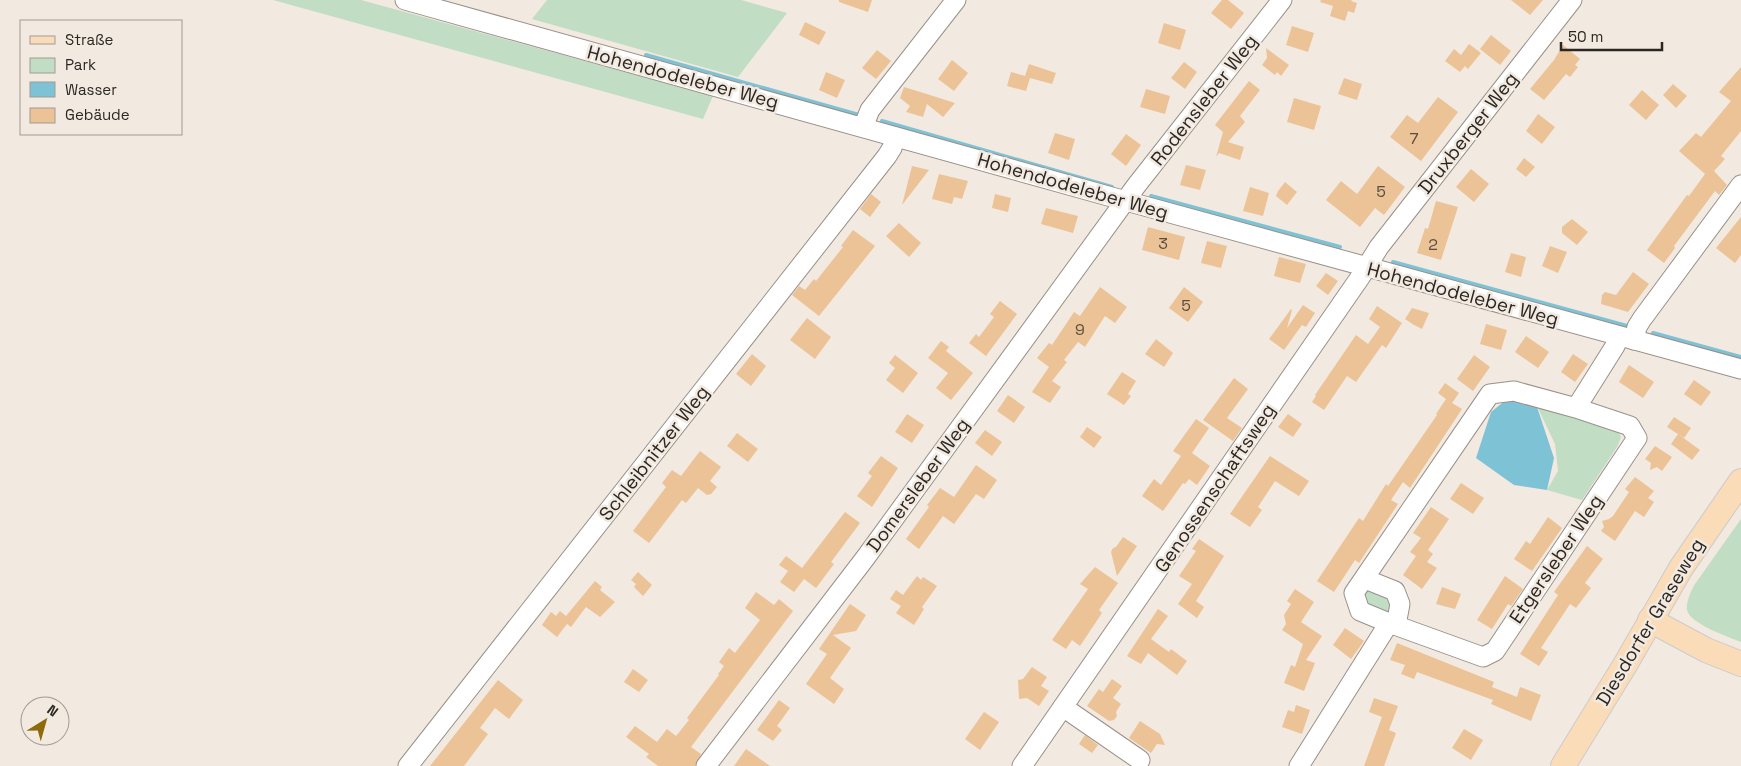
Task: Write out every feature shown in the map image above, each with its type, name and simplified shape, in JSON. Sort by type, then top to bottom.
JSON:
[{"type":"main road","name":"Diesdorfer Graseweg","points":[[1563,766],[1700,538],[1741,481]]},
{"type":"main road","points":[[1650,620],[1706,650],[1741,664]]},
{"type":"street","name":"Hohendodeleber Weg","points":[[405,0],[1366,268],[1741,369]]},
{"type":"street","points":[[863,127],[870,110],[956,0]]},
{"type":"street","name":"Rodensleber Weg","points":[[1126,201],[1282,0]]},
{"type":"street","name":"Druxberger Weg","points":[[1366,268],[1379,247],[1572,0]]},
{"type":"street","name":"Schleibnitzer Weg","points":[[408,766],[887,156],[892,148],[895,136]]},
{"type":"street","points":[[1576,408],[1615,346],[1626,339],[1637,327],[1741,185]]},
{"type":"street","name":"Domersleber Weg","points":[[706,766],[866,558],[1126,201]]},
{"type":"street","name":"Genossenschaftsweg","points":[[1022,766],[1156,575],[1366,268]]},
{"type":"street","name":"Etgersleber Weg","points":[[1514,391],[1576,408],[1630,426],[1637,438],[1495,651],[1483,657],[1360,611],[1354,593],[1365,579],[1490,394],[1514,391]]},
{"type":"street","points":[[1300,766],[1392,624],[1400,604],[1395,591],[1365,579]]},
{"type":"street","points":[[1063,707],[1140,760]]},
{"type":"green space","points":[[273,0],[361,0],[713,96],[703,119]]},
{"type":"green space","points":[[547,0],[741,0],[787,13],[738,77],[532,19]]},
{"type":"green space","points":[[1536,404],[1616,428],[1621,437],[1617,447],[1582,500],[1547,490],[1558,471],[1555,444]]},
{"type":"green space","points":[[1741,519],[1741,642],[1702,625],[1690,615],[1687,607],[1689,596],[1695,584]]},
{"type":"green space","points":[[1364,589],[1389,595],[1391,610],[1387,614],[1363,605]]},
{"type":"water","points":[[1506,400],[1536,404],[1554,458],[1547,490],[1514,485],[1476,458],[1491,412]]},
{"type":"building","points":[[839,0],[872,0],[868,12],[839,2]]},
{"type":"building","points":[[1222,0],[1228,0],[1244,13],[1231,29],[1211,13]]},
{"type":"building","points":[[1321,0],[1352,0],[1357,3],[1354,13],[1348,11],[1345,21],[1330,16],[1333,6],[1320,2]]},
{"type":"building","points":[[1511,0],[1543,0],[1530,15]]},
{"type":"building","points":[[805,22],[826,32],[819,45],[799,35]]},
{"type":"building","points":[[1164,23],[1186,30],[1180,50],[1158,43]]},
{"type":"building","points":[[1292,26],[1314,33],[1308,52],[1286,45]]},
{"type":"building","points":[[1491,35],[1511,51],[1500,65],[1480,49]]},
{"type":"building","points":[[1469,44],[1481,53],[1468,69],[1465,66],[1460,72],[1445,61],[1454,49],[1461,55]]},
{"type":"building","points":[[1563,45],[1580,59],[1575,65],[1578,67],[1570,77],[1566,74],[1544,100],[1530,89],[1554,60]]},
{"type":"building","points":[[1266,48],[1289,65],[1281,76],[1277,72],[1275,75],[1262,65],[1267,58]]},
{"type":"building","points":[[877,50],[891,61],[876,79],[862,68]]},
{"type":"building","points":[[952,60],[968,73],[954,91],[938,79]]},
{"type":"building","points":[[1184,62],[1197,72],[1185,89],[1171,78]]},
{"type":"building","points":[[1029,64],[1056,73],[1052,84],[1030,78],[1026,91],[1007,86],[1011,72],[1025,76]]},
{"type":"building","points":[[1741,67],[1741,131],[1721,156],[1725,159],[1714,171],[1727,185],[1719,195],[1715,191],[1674,246],[1675,248],[1664,263],[1647,250],[1687,195],[1689,196],[1705,174],[1679,151],[1696,133],[1701,137],[1731,101],[1719,92]]},
{"type":"building","points":[[826,72],[845,80],[837,98],[819,90]]},
{"type":"building","points":[[1344,78],[1362,84],[1357,100],[1338,94]]},
{"type":"building","points":[[1249,81],[1260,90],[1240,116],[1245,122],[1228,142],[1244,147],[1240,160],[1219,153],[1216,157],[1223,132],[1215,125]]},
{"type":"building","points":[[1673,84],[1687,96],[1676,108],[1663,95]]},
{"type":"building","points":[[904,87],[955,103],[943,117],[927,104],[923,117],[906,112],[910,106],[900,98]]},
{"type":"building","points":[[1146,89],[1170,96],[1165,114],[1140,107]]},
{"type":"building","points":[[1642,90],[1659,105],[1646,120],[1629,105]]},
{"type":"building","points":[[1438,97],[1458,112],[1421,161],[1390,137],[1407,115],[1418,123]]},
{"type":"building","points":[[1294,98],[1321,106],[1314,130],[1287,122]]},
{"type":"building","points":[[1538,114],[1555,127],[1542,144],[1526,131]]},
{"type":"building","points":[[1055,133],[1075,139],[1069,160],[1048,153]]},
{"type":"building","points":[[1126,134],[1141,145],[1126,166],[1111,154]]},
{"type":"building","points":[[1524,158],[1535,167],[1526,177],[1516,169]]},
{"type":"building","points":[[1186,165],[1206,170],[1200,190],[1180,185]]},
{"type":"building","points":[[912,166],[929,170],[902,205]]},
{"type":"building","points":[[1378,166],[1405,187],[1384,215],[1375,208],[1360,227],[1326,200],[1341,181],[1357,194]]},
{"type":"building","points":[[1471,169],[1489,184],[1474,202],[1456,187]]},
{"type":"building","points":[[939,174],[968,181],[962,199],[954,197],[952,204],[932,199]]},
{"type":"building","points":[[1285,182],[1297,192],[1287,205],[1276,196]]},
{"type":"building","points":[[1250,187],[1269,193],[1263,216],[1243,211]]},
{"type":"building","points":[[871,194],[881,202],[870,217],[860,209]]},
{"type":"building","points":[[995,194],[1011,198],[1008,212],[992,208]]},
{"type":"building","points":[[1436,201],[1458,207],[1441,260],[1417,253],[1425,228],[1428,229]]},
{"type":"building","points":[[1046,208],[1078,216],[1073,233],[1041,224]]},
{"type":"building","points":[[1741,217],[1741,255],[1735,263],[1716,248]]},
{"type":"building","points":[[1572,219],[1588,232],[1577,245],[1562,233],[1562,227]]},
{"type":"building","points":[[899,223],[921,243],[909,257],[886,236]]},
{"type":"building","points":[[1148,227],[1185,237],[1179,260],[1142,250]]},
{"type":"building","points":[[853,230],[875,246],[819,316],[792,295],[799,286],[805,290],[814,279],[816,281],[843,247],[841,246]]},
{"type":"building","points":[[1207,241],[1227,246],[1221,268],[1201,263]]},
{"type":"building","points":[[1550,246],[1567,252],[1558,273],[1542,266]]},
{"type":"building","points":[[1511,253],[1526,257],[1521,277],[1505,272]]},
{"type":"building","points":[[1279,257],[1306,264],[1300,283],[1274,276]]},
{"type":"building","points":[[1633,272],[1649,284],[1628,312],[1601,304],[1602,295],[1605,292],[1616,295]]},
{"type":"building","points":[[1326,273],[1338,281],[1328,295],[1316,286]]},
{"type":"building","points":[[1100,287],[1127,307],[1115,323],[1105,316],[1085,347],[1078,342],[1064,360],[1067,362],[1052,381],[1061,387],[1050,403],[1032,392],[1049,367],[1037,358],[1049,343],[1052,345],[1074,312],[1080,316]]},
{"type":"building","points":[[1184,287],[1203,302],[1188,322],[1169,308]]},
{"type":"building","points":[[1000,301],[1017,314],[986,356],[969,343],[976,334],[979,337],[994,317],[990,314]]},
{"type":"building","points":[[1303,305],[1315,313],[1306,327],[1302,325],[1284,350],[1269,339],[1291,309],[1287,328]]},
{"type":"building","points":[[1377,306],[1402,323],[1386,348],[1382,345],[1356,382],[1347,376],[1324,410],[1312,402],[1315,395],[1356,335],[1368,344],[1380,327],[1369,319]]},
{"type":"building","points":[[1412,308],[1429,313],[1422,329],[1405,319]]},
{"type":"building","points":[[807,318],[831,337],[815,359],[790,340]]},
{"type":"building","points":[[1486,324],[1507,330],[1501,350],[1480,344]]},
{"type":"building","points":[[1526,336],[1549,352],[1538,368],[1515,352]]},
{"type":"building","points":[[1156,339],[1173,353],[1164,367],[1145,354]]},
{"type":"building","points":[[941,341],[949,347],[946,351],[973,373],[951,400],[936,388],[948,373],[928,358]]},
{"type":"building","points":[[752,354],[766,366],[751,386],[736,374]]},
{"type":"building","points":[[1573,354],[1588,364],[1575,382],[1561,372]]},
{"type":"building","points":[[895,355],[918,373],[903,393],[886,380],[895,368],[889,363]]},
{"type":"building","points":[[1474,355],[1490,367],[1473,391],[1457,379]]},
{"type":"building","points":[[1629,365],[1654,382],[1643,398],[1619,382]]},
{"type":"building","points":[[1122,372],[1136,381],[1128,394],[1131,396],[1124,405],[1107,394]]},
{"type":"building","points":[[1234,378],[1248,389],[1227,418],[1242,428],[1233,441],[1203,420]]},
{"type":"building","points":[[1694,380],[1711,392],[1701,406],[1684,394]]},
{"type":"building","points":[[1445,383],[1459,393],[1452,403],[1462,409],[1410,488],[1403,482],[1391,500],[1398,504],[1359,563],[1355,560],[1334,592],[1317,581],[1359,518],[1363,521],[1386,484],[1388,486],[1437,415],[1446,399],[1438,393]]},
{"type":"building","points":[[1008,395],[1025,407],[1014,423],[997,411]]},
{"type":"building","points":[[907,414],[924,425],[912,443],[895,432]]},
{"type":"building","points":[[1288,414],[1302,424],[1293,437],[1278,427]]},
{"type":"building","points":[[1674,417],[1691,428],[1684,438],[1667,427]]},
{"type":"building","points":[[1196,419],[1209,428],[1192,453],[1210,466],[1197,485],[1189,479],[1185,484],[1183,483],[1163,511],[1142,496],[1154,479],[1161,485],[1181,456],[1173,451]]},
{"type":"building","points":[[1087,427],[1102,437],[1094,448],[1080,437]]},
{"type":"building","points":[[985,430],[1002,442],[992,456],[975,443]]},
{"type":"building","points":[[737,433],[758,449],[748,462],[727,446]]},
{"type":"building","points":[[1678,434],[1700,450],[1692,460],[1671,444]]},
{"type":"building","points":[[1655,446],[1672,457],[1662,471],[1657,467],[1650,470],[1651,463],[1645,459]]},
{"type":"building","points":[[700,451],[721,467],[710,481],[717,487],[711,494],[707,495],[698,488],[686,503],[682,500],[649,543],[633,531],[666,487],[662,483],[672,470],[681,476]]},
{"type":"building","points":[[881,456],[898,468],[872,507],[857,496],[872,476],[868,473]]},
{"type":"building","points":[[1270,456],[1309,481],[1299,496],[1275,481],[1258,507],[1262,510],[1250,527],[1230,514]]},
{"type":"building","points":[[976,465],[997,480],[984,499],[976,494],[954,524],[943,516],[919,549],[906,539],[940,488],[954,497]]},
{"type":"building","points":[[1635,477],[1654,491],[1648,498],[1654,502],[1644,517],[1635,511],[1615,541],[1601,531],[1604,527],[1602,521],[1613,516],[1629,492],[1625,489]]},
{"type":"building","points":[[1461,483],[1484,498],[1473,514],[1450,499]]},
{"type":"building","points":[[1431,507],[1449,519],[1428,550],[1433,554],[1427,562],[1437,568],[1422,589],[1403,575],[1416,556],[1410,552],[1421,538],[1413,533]]},
{"type":"building","points":[[845,512],[860,523],[831,562],[834,564],[816,588],[804,579],[794,592],[780,582],[788,571],[779,565],[786,556],[802,568]]},
{"type":"building","points":[[1548,517],[1562,528],[1532,571],[1514,559],[1526,541],[1530,544]]},
{"type":"building","points":[[1123,537],[1137,546],[1117,576],[1111,552]]},
{"type":"building","points":[[1199,539],[1224,556],[1196,601],[1204,607],[1197,618],[1178,604],[1192,584],[1179,576],[1196,551],[1192,549]]},
{"type":"building","points":[[1587,546],[1603,559],[1585,583],[1591,588],[1576,608],[1570,604],[1541,648],[1548,652],[1539,666],[1520,654],[1558,595],[1554,592]]},
{"type":"building","points":[[1095,567],[1118,583],[1099,610],[1102,613],[1080,646],[1072,640],[1066,649],[1052,640],[1088,589],[1080,584]]},
{"type":"building","points":[[638,572],[652,585],[643,596],[634,587],[636,584],[631,580]]},
{"type":"building","points":[[917,576],[921,580],[923,577],[937,586],[922,607],[924,609],[914,625],[896,613],[901,606],[890,599],[896,590],[903,595]]},
{"type":"building","points":[[1505,576],[1523,589],[1511,606],[1508,604],[1492,629],[1477,620]]},
{"type":"building","points":[[595,581],[602,587],[600,590],[615,602],[600,617],[586,607],[571,627],[567,624],[557,637],[542,625],[551,612],[556,616],[560,611],[566,616]]},
{"type":"building","points":[[1442,587],[1461,594],[1455,609],[1436,604]]},
{"type":"building","points":[[1295,589],[1314,602],[1301,622],[1322,636],[1306,660],[1315,663],[1304,691],[1284,683],[1291,665],[1295,667],[1303,644],[1282,630],[1286,624],[1284,615],[1291,604],[1287,601]]},
{"type":"building","points":[[756,592],[774,605],[779,599],[793,611],[691,747],[701,754],[695,766],[658,766],[646,757],[649,754],[626,737],[635,726],[657,742],[667,729],[676,736],[719,675],[724,666],[719,662],[729,648],[735,653],[760,620],[745,608]]},
{"type":"building","points":[[850,604],[866,615],[856,631],[833,635],[851,648],[830,678],[844,689],[834,704],[806,684],[827,654],[819,649]]},
{"type":"building","points":[[1158,609],[1168,616],[1151,639],[1169,652],[1171,649],[1187,661],[1177,675],[1148,653],[1141,664],[1127,656]]},
{"type":"building","points":[[1345,628],[1364,641],[1351,659],[1333,645]]},
{"type":"building","points":[[1397,643],[1494,682],[1492,687],[1517,697],[1520,687],[1541,695],[1531,721],[1491,704],[1493,700],[1417,672],[1414,679],[1401,674],[1405,665],[1390,660]]},
{"type":"building","points":[[1032,667],[1047,677],[1041,686],[1049,691],[1039,706],[1027,698],[1019,699],[1018,680],[1023,679]]},
{"type":"building","points":[[633,669],[648,680],[639,692],[624,682]]},
{"type":"building","points":[[1112,679],[1122,686],[1113,698],[1121,704],[1116,712],[1117,716],[1114,720],[1109,721],[1087,706],[1099,689],[1103,692]]},
{"type":"building","points":[[498,680],[523,700],[509,719],[495,708],[480,728],[488,734],[464,766],[430,766]]},
{"type":"building","points":[[1374,698],[1398,706],[1389,730],[1396,733],[1384,766],[1364,766],[1382,717],[1369,712]]},
{"type":"building","points":[[779,700],[790,708],[777,726],[782,730],[773,741],[757,730]]},
{"type":"building","points":[[1296,705],[1310,710],[1302,734],[1282,727],[1288,710],[1294,712]]},
{"type":"building","points":[[984,712],[999,722],[980,750],[965,739]]},
{"type":"building","points":[[1140,721],[1160,734],[1165,745],[1157,744],[1151,753],[1129,738]]},
{"type":"building","points":[[1464,729],[1483,740],[1471,760],[1452,748]]},
{"type":"building","points":[[1085,735],[1098,745],[1092,753],[1079,744]]},
{"type":"building","points":[[746,749],[770,766],[734,766]]},
{"type":"waterway","points":[[646,55],[859,115]]},
{"type":"waterway","points":[[882,121],[1112,187]]},
{"type":"waterway","points":[[1151,196],[1340,247]]},
{"type":"waterway","points":[[1393,262],[1627,326]]},
{"type":"waterway","points":[[1653,333],[1741,357]]}]
